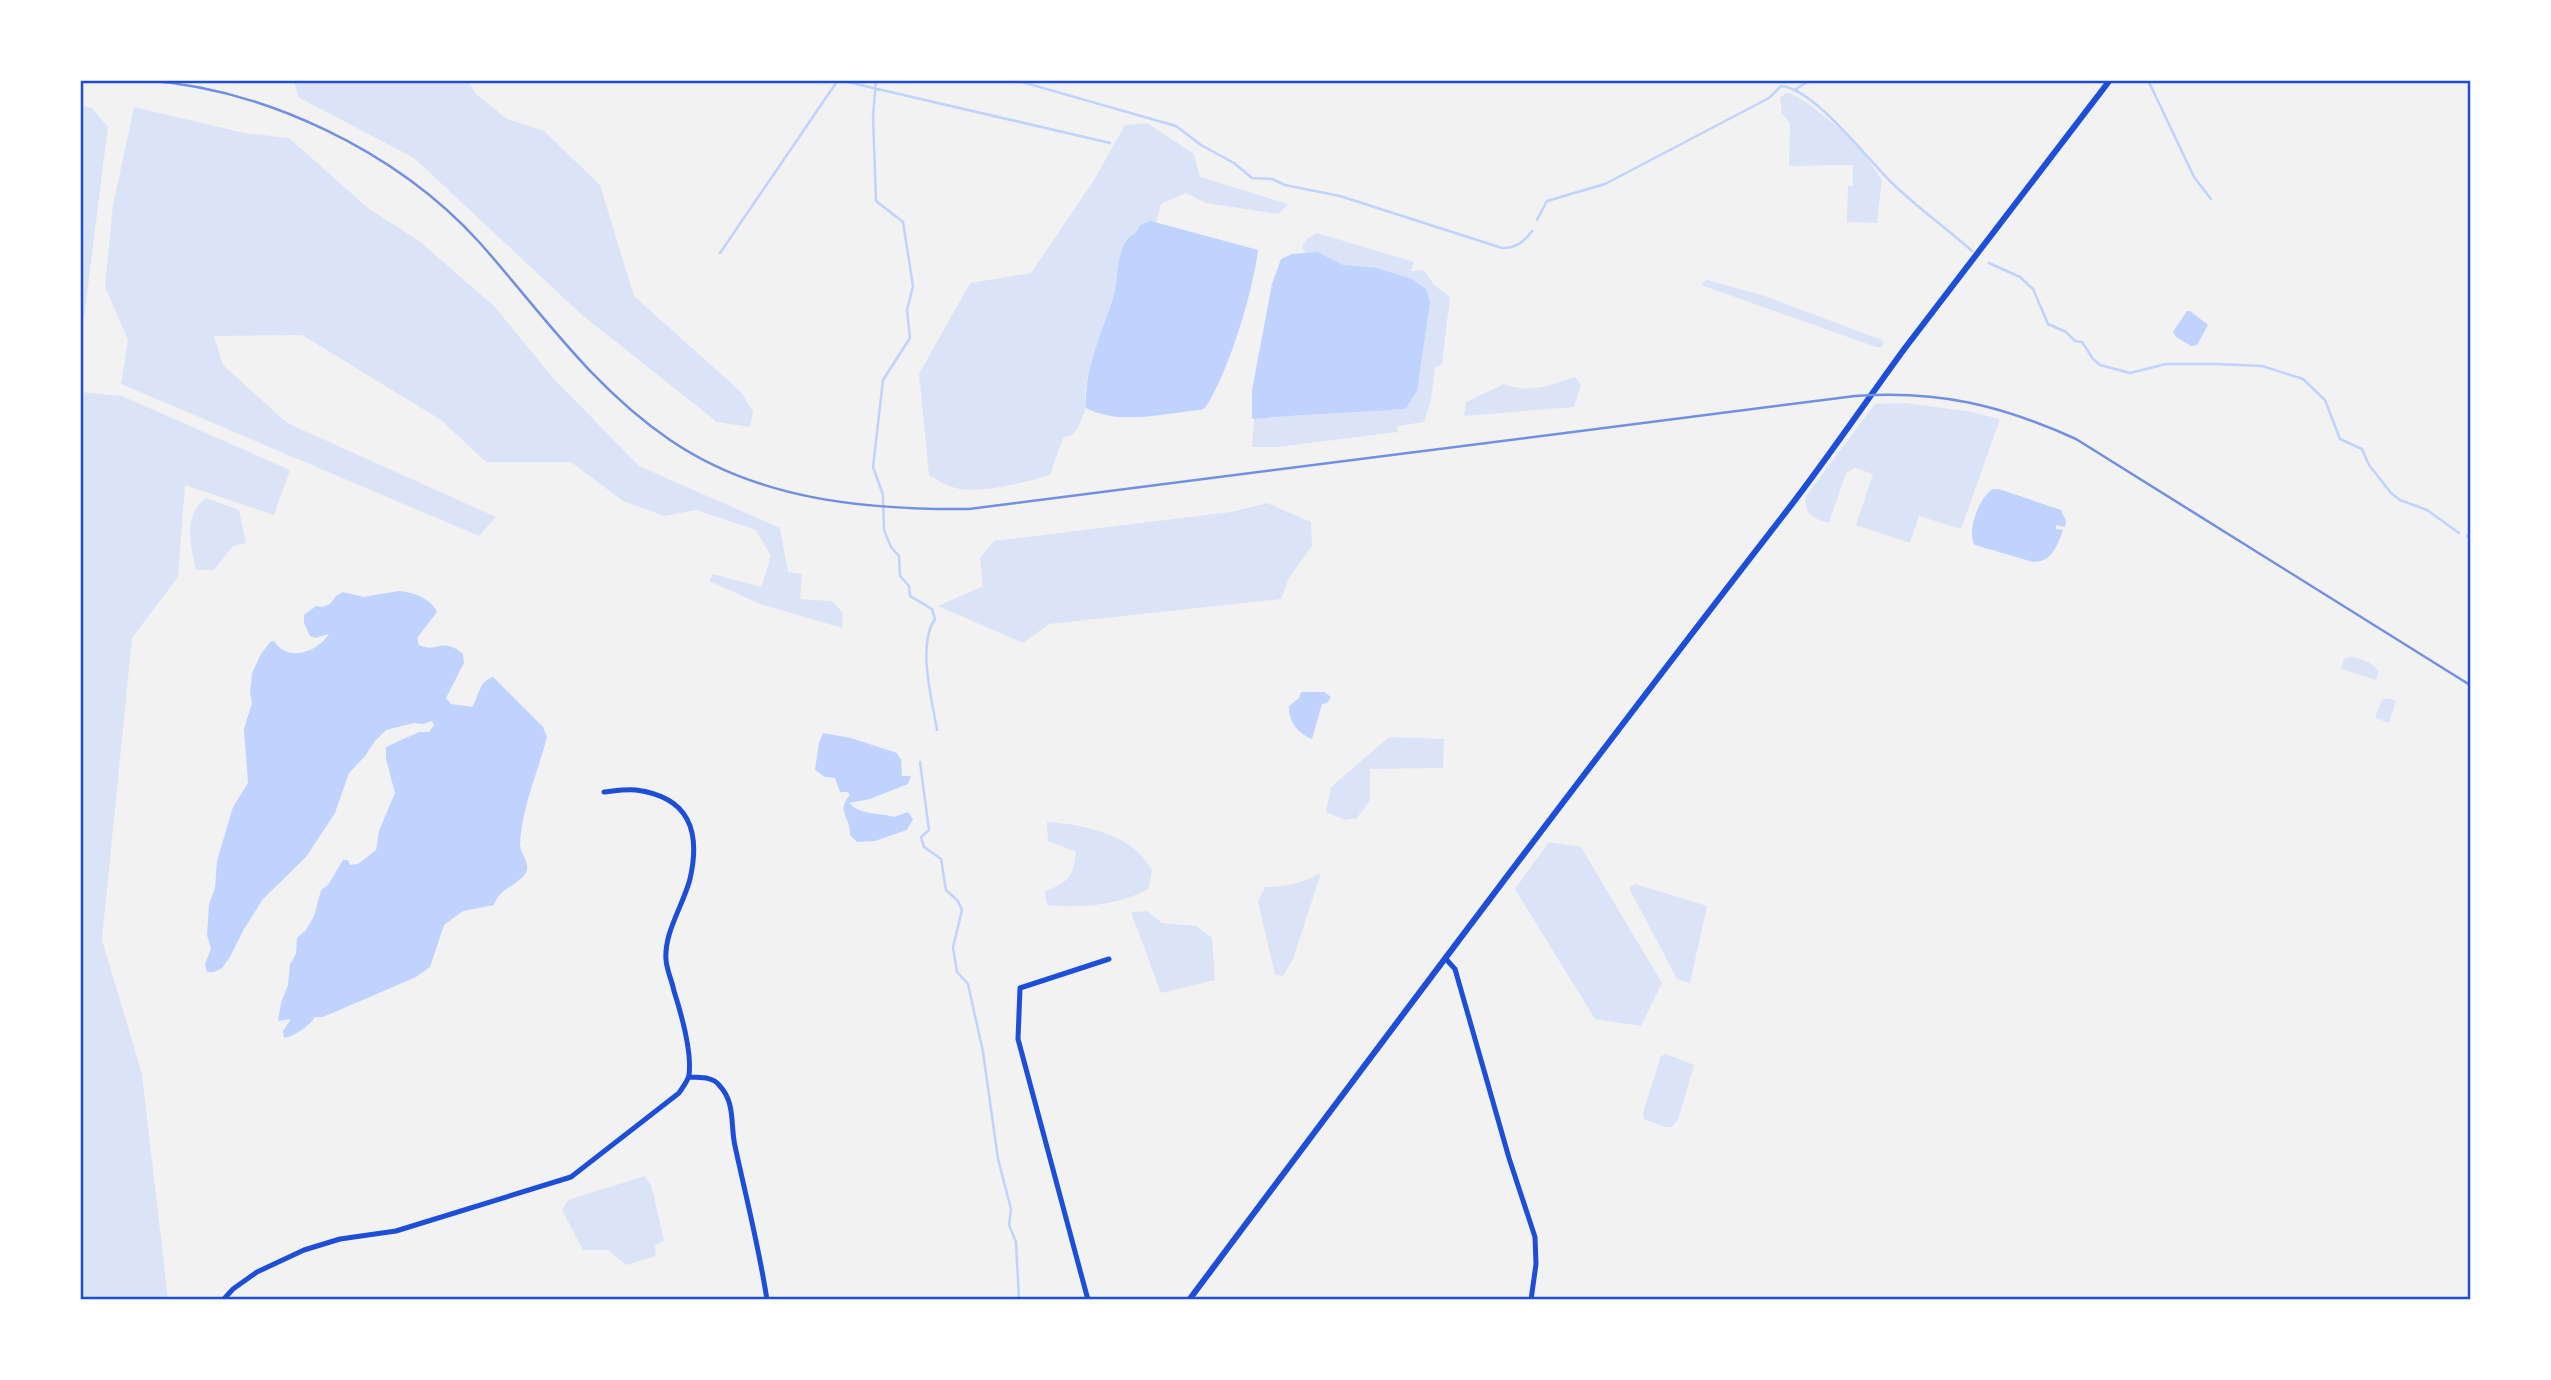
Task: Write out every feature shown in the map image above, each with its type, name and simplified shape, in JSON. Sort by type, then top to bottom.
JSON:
[{"type":"street","points":[[1189,1300],[1782,518],[1897,359],[2110,80]]},
{"type":"street","points":[[223,1300],[233,1289],[257,1272],[304,1250],[340,1240],[396,1231],[571,1177],[679,1093],[689,1077],[684,1024],[666,963],[666,947],[690,880],[694,853],[691,827],[687,815],[673,803],[657,796],[634,790],[604,792]]},
{"type":"street","points":[[1446,958],[1455,969],[1509,1158],[1535,1237],[1536,1264],[1531,1300]]},
{"type":"street","points":[[1088,1300],[1018,1039],[1020,988],[1109,959]]},
{"type":"street","points":[[689,1077],[713,1079],[730,1103],[734,1142],[757,1239],[767,1300]]},
{"type":"shaded area","points":[[294,81],[468,81],[476,94],[507,119],[544,131],[600,185],[634,296],[742,393],[753,412],[750,427],[717,422],[582,315],[414,158],[298,97]]},
{"type":"shaded area","points":[[1786,93],[1803,100],[1849,137],[1866,155],[1882,180],[1877,223],[1847,222],[1848,186],[1853,186],[1853,165],[1789,166],[1790,123],[1782,114],[1780,98]]},
{"type":"shaded area","points":[[81,106],[92,108],[108,127],[84,318],[81,324]]},
{"type":"shaded area","points":[[134,107],[244,133],[289,138],[368,208],[419,241],[494,306],[554,379],[639,466],[780,528],[788,572],[802,574],[800,599],[832,601],[843,613],[842,628],[760,604],[709,581],[713,574],[761,587],[771,556],[756,530],[696,510],[664,516],[623,501],[571,462],[486,462],[441,420],[302,335],[214,336],[223,365],[287,423],[496,517],[479,536],[121,384],[128,340],[105,287],[113,205]]},
{"type":"shaded area","points":[[1147,123],[1194,154],[1200,177],[1288,204],[1279,214],[1206,203],[1186,193],[1161,204],[1156,223],[1140,225],[1136,235],[1127,240],[1113,298],[1093,354],[1085,390],[1086,408],[1078,428],[1072,435],[1063,438],[1050,475],[1005,486],[970,490],[944,484],[929,475],[919,374],[970,283],[1031,273],[1094,180],[1125,125]]},
{"type":"shaded area","points":[[1317,233],[1414,262],[1411,271],[1424,270],[1434,285],[1450,297],[1442,364],[1435,368],[1431,400],[1424,422],[1397,426],[1398,432],[1278,447],[1252,447],[1254,419],[1405,409],[1393,274],[1373,268],[1343,265],[1322,255],[1306,254],[1302,247],[1307,239]]},
{"type":"shaded area","points":[[1707,280],[1762,295],[1884,343],[1881,347],[1876,347],[1701,285]]},
{"type":"shaded area","points":[[1575,377],[1581,385],[1574,407],[1464,416],[1466,402],[1504,384],[1531,388]]},
{"type":"shaded area","points":[[81,392],[122,396],[290,470],[274,515],[185,485],[178,577],[132,638],[102,940],[142,1074],[168,1299],[81,1299]]},
{"type":"shaded area","points":[[1905,403],[1967,411],[2000,419],[1961,529],[1919,516],[1910,543],[1856,525],[1873,474],[1855,468],[1846,473],[1829,523],[1811,515],[1806,507],[1806,496],[1875,404]]},
{"type":"shaded area","points":[[206,498],[239,510],[246,543],[233,546],[214,570],[196,570],[191,522],[198,505]]},
{"type":"shaded area","points":[[1267,503],[1311,522],[1312,546],[1289,578],[1281,599],[1049,624],[1023,643],[938,606],[983,586],[980,558],[994,541],[1231,512]]},
{"type":"shaded area","points":[[2349,657],[2373,666],[2379,672],[2376,680],[2341,669],[2344,659]]},
{"type":"shaded area","points":[[2387,698],[2396,701],[2389,723],[2375,718],[2381,701]]},
{"type":"shaded area","points":[[1389,737],[1444,739],[1443,768],[1370,769],[1370,800],[1357,818],[1345,820],[1326,812],[1331,787]]},
{"type":"shaded area","points":[[1047,822],[1095,830],[1129,845],[1152,870],[1149,888],[1113,902],[1072,906],[1047,905],[1045,891],[1059,885],[1068,877],[1074,867],[1076,852],[1048,841]]},
{"type":"shaded area","points":[[1549,842],[1581,847],[1662,983],[1641,1026],[1595,1019],[1515,889]]},
{"type":"shaded area","points":[[1321,873],[1293,959],[1283,976],[1275,975],[1258,901],[1265,887],[1294,884]]},
{"type":"shaded area","points":[[1635,884],[1707,906],[1690,983],[1677,979],[1629,888]]},
{"type":"shaded area","points":[[1147,911],[1162,923],[1196,926],[1212,938],[1215,980],[1161,993],[1131,912]]},
{"type":"shaded area","points":[[1666,1054],[1694,1065],[1678,1120],[1671,1127],[1644,1119],[1643,1113],[1661,1056]]},
{"type":"shaded area","points":[[645,1176],[652,1188],[664,1241],[655,1245],[656,1256],[626,1265],[608,1250],[583,1250],[562,1210],[568,1200]]},
{"type":"water","points":[[1151,221],[1258,250],[1245,309],[1231,354],[1205,408],[1142,417],[1099,413],[1086,408],[1090,366],[1113,298],[1124,245],[1140,225]]},
{"type":"water","points":[[1317,252],[1343,265],[1377,268],[1412,279],[1426,289],[1430,302],[1417,391],[1405,409],[1252,418],[1252,390],[1272,284],[1281,259],[1292,254]]},
{"type":"water","points":[[2187,311],[2208,325],[2197,345],[2191,346],[2176,337],[2173,332]]},
{"type":"water","points":[[1993,489],[2061,510],[2066,521],[2065,527],[2056,525],[2056,529],[2063,530],[2049,556],[2033,562],[1975,545],[1972,532],[1975,515],[1983,499]]},
{"type":"water","points":[[399,591],[421,597],[431,603],[437,612],[417,638],[419,645],[431,648],[450,646],[463,654],[464,663],[446,698],[451,704],[472,707],[482,685],[493,677],[543,727],[547,737],[521,830],[520,847],[527,870],[521,879],[501,894],[494,905],[463,911],[444,925],[430,967],[416,977],[323,1017],[315,1017],[301,1030],[284,1038],[283,1031],[291,1019],[278,1021],[288,985],[290,964],[296,954],[297,938],[306,930],[314,916],[321,890],[328,885],[343,860],[348,860],[350,865],[358,864],[376,850],[379,831],[395,793],[386,759],[386,747],[419,732],[429,732],[434,725],[432,721],[386,730],[375,741],[349,773],[335,813],[306,857],[263,899],[222,968],[207,972],[205,964],[211,949],[207,935],[209,904],[215,888],[217,861],[233,807],[248,783],[244,729],[252,703],[252,673],[270,642],[274,641],[280,648],[294,653],[310,650],[324,640],[329,634],[315,638],[310,636],[304,623],[304,615],[316,606],[330,604],[343,592],[363,597]]},
{"type":"water","points":[[1301,692],[1324,692],[1331,697],[1327,703],[1322,704],[1312,739],[1298,730],[1290,717],[1289,706],[1299,698]]},
{"type":"water","points":[[823,733],[851,738],[897,753],[901,760],[902,776],[911,776],[908,784],[870,799],[849,803],[865,812],[894,817],[908,812],[913,819],[907,830],[875,841],[857,842],[850,835],[844,806],[850,795],[848,792],[840,792],[835,778],[825,777],[815,770]]},
{"type":"waterway","points":[[720,253],[838,80]]},
{"type":"waterway","points":[[839,80],[1110,143]]},
{"type":"waterway","points":[[876,80],[873,117],[876,201],[903,222],[913,286],[907,310],[910,338],[883,380],[873,467],[883,495],[884,530],[891,547],[899,556],[900,576],[909,586],[910,596],[932,609],[935,619],[930,630],[926,657],[937,730]]},
{"type":"waterway","points":[[1015,80],[1176,126],[1201,145],[1234,163],[1252,178],[1272,179],[1285,185],[1340,196],[1502,248],[1519,244],[1532,231]]},
{"type":"waterway","points":[[1796,89],[1810,80]]},
{"type":"waterway","points":[[2148,80],[2194,177],[2211,199]]},
{"type":"waterway","points":[[1537,220],[1547,201],[1605,184],[1769,98],[1781,86],[1808,98],[1838,125],[1899,190],[1972,251]]},
{"type":"waterway","points":[[1989,263],[2020,277],[2033,289],[2048,324],[2066,332],[2075,341],[2082,342],[2100,365],[2130,373],[2166,364],[2262,366],[2303,379],[2325,400],[2340,439],[2362,449],[2369,465],[2391,493],[2400,500],[2427,510],[2459,533]]},
{"type":"waterway","points":[[920,762],[929,830],[921,837],[924,847],[941,859],[946,890],[958,901],[962,910],[953,947],[957,972],[968,984],[983,1052],[998,1159],[1011,1209],[1009,1225],[1016,1242],[1019,1300]]},
{"type":"railway","points":[[140,80],[187,85],[233,95],[280,110],[368,153],[447,210],[480,243],[592,373],[642,419],[704,460],[739,476],[776,488],[852,503],[969,509],[1855,396],[1914,395],[1942,398],[1995,409],[2076,439],[2470,685]]}]
